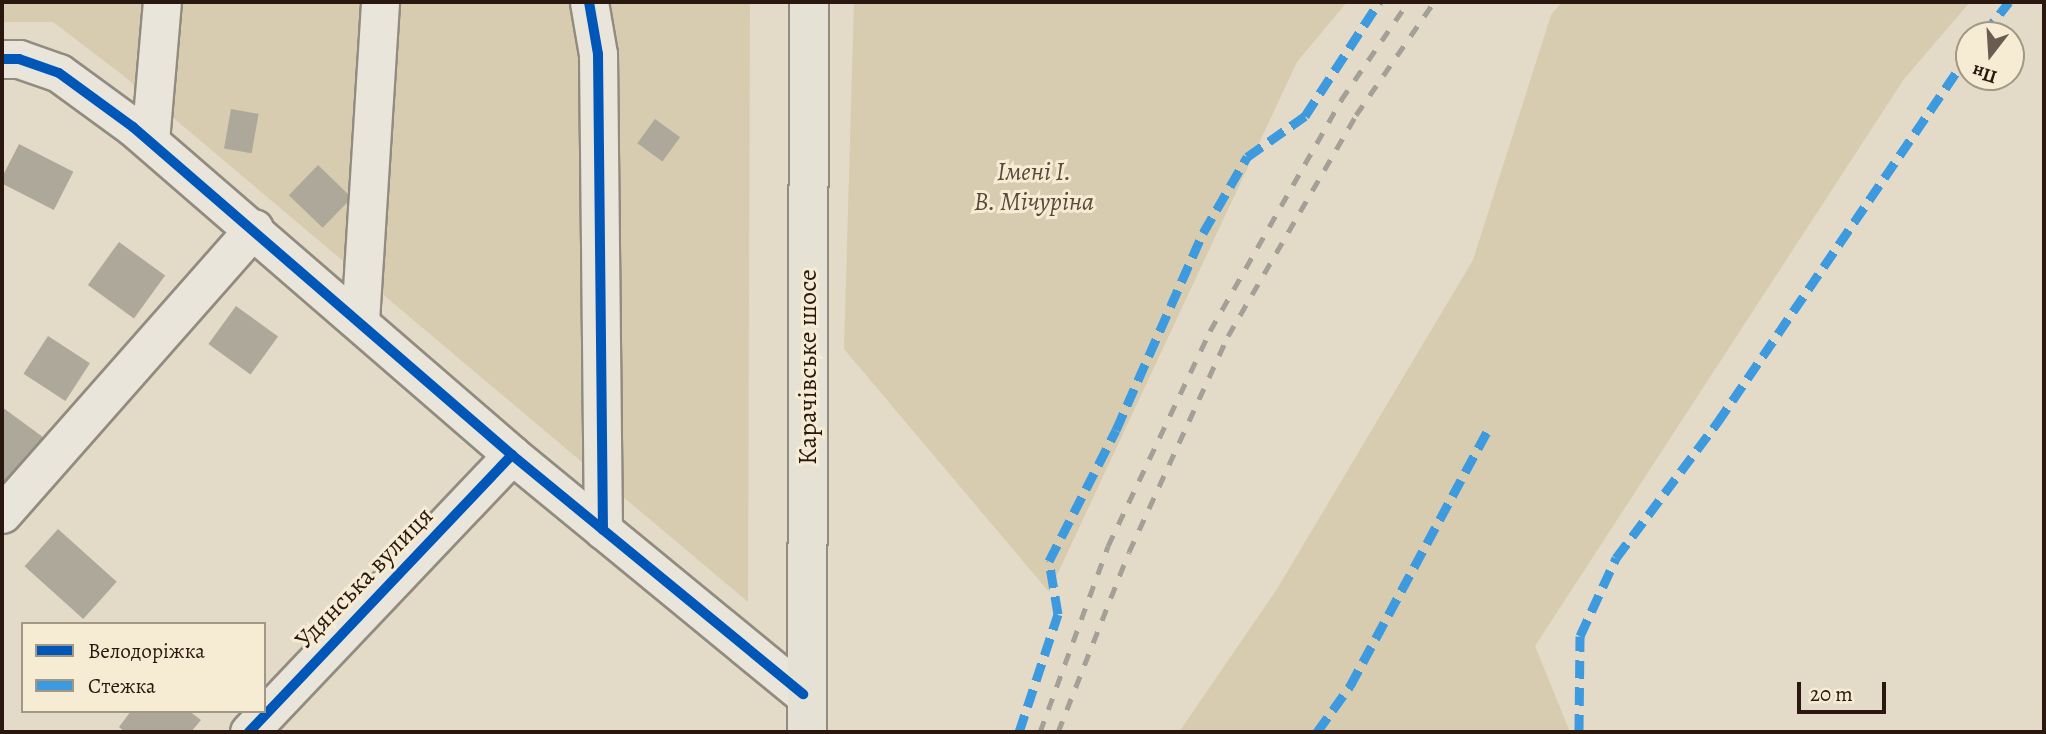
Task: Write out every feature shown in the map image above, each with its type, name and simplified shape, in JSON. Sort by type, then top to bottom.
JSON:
[{"type":"main road","name":"Карачівське шосе","points":[[807,732],[803,694],[809,2]]},
{"type":"street","points":[[150,141],[162,2]]},
{"type":"street","points":[[360,321],[380,2]]},
{"type":"street","points":[[589,2],[598,54],[603,530]]},
{"type":"street","points":[[2,59],[19,59],[60,73],[150,141],[254,228],[512,455],[803,694]]},
{"type":"street","points":[[2,514],[254,228]]},
{"type":"street","name":"Удянська вулиця","points":[[249,732],[512,455]]},
{"type":"green space","points":[[2,2],[750,2],[748,602],[120,73],[53,22],[2,22]]},
{"type":"green space","name":"Імені І. В. Мічуріна","points":[[854,2],[1347,2],[1297,62],[1049,592],[844,349]]},
{"type":"green space","points":[[1562,2],[1970,2],[1904,79],[1535,646],[1570,732],[1179,732],[1277,589],[1473,260],[1551,15]]},
{"type":"building","points":[[231,109],[259,114],[252,153],[224,148]]},
{"type":"building","points":[[655,119],[680,137],[662,161],[637,143]]},
{"type":"building","points":[[19,144],[73,172],[54,210],[2,184],[2,177]]},
{"type":"building","points":[[318,165],[352,198],[323,228],[289,195]]},
{"type":"building","points":[[119,242],[165,276],[134,318],[88,285]]},
{"type":"building","points":[[236,306],[278,337],[250,375],[208,344]]},
{"type":"building","points":[[48,336],[90,363],[65,401],[23,374]]},
{"type":"building","points":[[2,407],[51,443],[17,491],[2,480]]},
{"type":"building","points":[[58,529],[117,582],[83,619],[25,566]]},
{"type":"building","points":[[130,713],[192,713],[201,720],[191,732],[125,732],[119,727]]},
{"type":"railway","points":[[1040,732],[1108,546],[1210,331],[1341,100],[1408,2]]},
{"type":"railway","points":[[1058,732],[1129,552],[1228,336],[1356,115],[1434,2]]},
{"type":"marked path","points":[[1019,732],[1058,614],[1049,561],[1116,430],[1203,233],[1247,157],[1305,116],[1379,2]]},
{"type":"marked path","points":[[1994,21],[2009,2]]},
{"type":"marked path","points":[[1579,732],[1580,636],[1616,558],[1717,423],[1955,74]]},
{"type":"marked path","points":[[1317,732],[1350,686],[1490,426]]},
{"type":"cycle path","points":[[589,2],[598,54],[603,530]]},
{"type":"cycle path","points":[[2,59],[19,59],[59,73],[133,127],[512,455],[803,694]]},
{"type":"cycle path","points":[[249,732],[512,455]]}]
